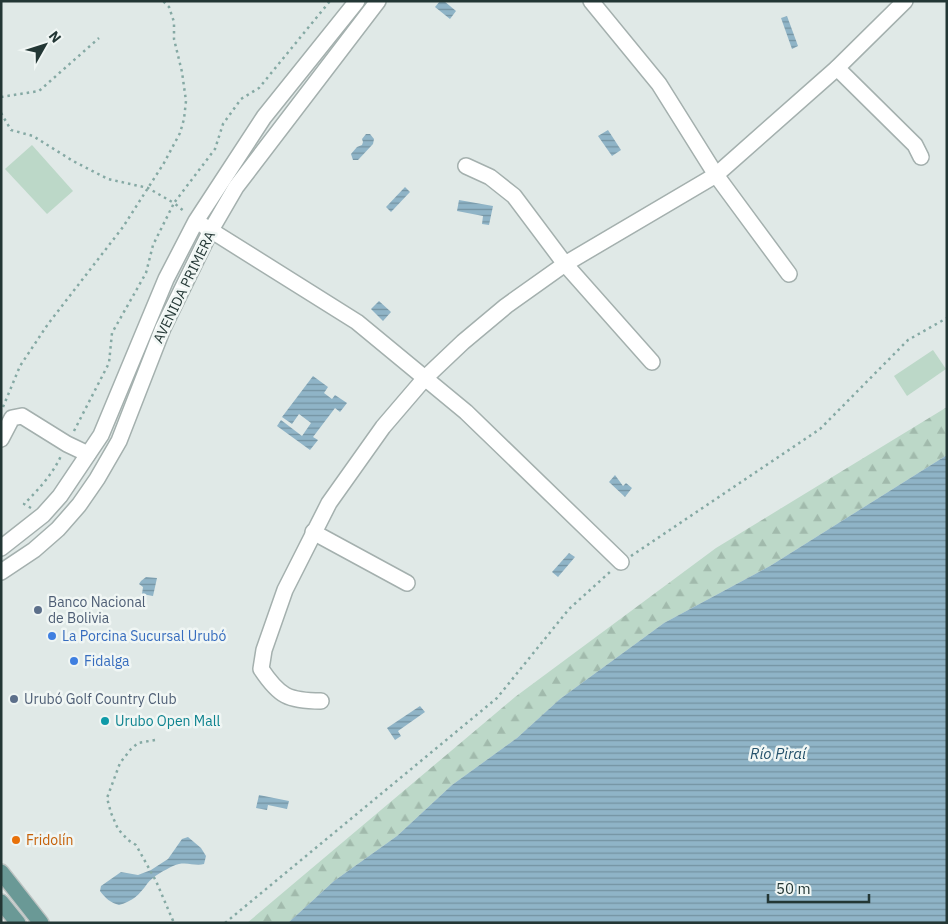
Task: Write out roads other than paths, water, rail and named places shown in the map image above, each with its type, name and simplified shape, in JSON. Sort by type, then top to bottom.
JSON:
[{"type":"main road","points":[[1,872],[41,923]]},
{"type":"main road","points":[[1,902],[18,923]]},
{"type":"street","name":"AVENIDA PRIMERA","points":[[1,548],[43,515],[60,496],[101,435],[162,288],[196,221],[264,117],[357,1]]},
{"type":"street","name":"AVENIDA PRIMERA","points":[[1,572],[34,550],[58,529],[79,505],[97,479],[119,441],[163,328],[211,230],[236,187],[378,1]]},
{"type":"street","points":[[591,1],[659,84],[716,175],[788,274]]},
{"type":"street","points":[[321,702],[288,698],[273,686],[261,669],[264,650],[285,590],[313,532],[329,503],[383,427],[425,378],[463,342],[506,306],[565,264],[716,175],[837,68],[905,1]]},
{"type":"street","points":[[837,68],[915,145],[922,157]]},
{"type":"street","points":[[466,166],[490,177],[514,196],[565,264],[652,362]]},
{"type":"street","points":[[196,221],[357,322],[466,412],[621,562]]},
{"type":"street","points":[[1,439],[12,418],[22,416],[67,444],[88,454]]},
{"type":"street","points":[[313,532],[407,583]]},
{"type":"water","points":[[440,1],[444,1],[456,11],[450,19],[435,7]]},
{"type":"water","points":[[787,16],[798,46],[792,49],[781,18]]},
{"type":"water","points":[[608,130],[621,150],[612,156],[598,136]]},
{"type":"water","points":[[366,134],[370,134],[374,139],[373,144],[358,160],[353,160],[351,154],[357,147],[362,145],[362,139]]},
{"type":"water","points":[[405,187],[410,192],[391,212],[386,207]]},
{"type":"water","points":[[459,200],[493,206],[489,225],[482,224],[483,216],[457,211]]},
{"type":"water","points":[[379,301],[391,312],[383,321],[371,309]]},
{"type":"water","points":[[313,376],[328,387],[324,393],[332,399],[335,395],[347,403],[340,412],[335,408],[313,437],[318,440],[310,450],[277,426],[281,420],[302,436],[311,423],[299,414],[292,424],[282,417]]},
{"type":"water","name":"Río Piraí","points":[[947,455],[947,923],[288,923],[334,881],[397,836],[452,785],[517,738],[560,699],[664,623],[770,566]]},
{"type":"water","points":[[615,475],[623,486],[626,483],[632,488],[625,497],[609,482]]},
{"type":"water","points":[[569,553],[575,557],[558,577],[552,572]]},
{"type":"water","points":[[146,577],[157,578],[153,596],[142,594],[143,587],[139,584]]},
{"type":"water","points":[[420,706],[425,712],[398,731],[401,736],[395,740],[387,728]]},
{"type":"water","points":[[259,795],[289,801],[287,809],[268,805],[267,810],[256,808]]},
{"type":"water","points":[[188,837],[201,848],[206,856],[204,864],[178,864],[173,866],[152,878],[135,897],[119,905],[108,900],[100,891],[101,886],[121,872],[138,875],[151,870],[168,859],[182,839]]},
{"type":"place","name":"Banco Nacional de Bolivia","points":[[38,610]]},
{"type":"place","name":"La Porcina Sucursal Urubó","points":[[52,636]]},
{"type":"place","name":"Fidalga","points":[[74,661]]},
{"type":"place","name":"Urubó Golf Country Club","points":[[14,699]]},
{"type":"place","name":"Urubo Open Mall","points":[[105,721]]},
{"type":"place","name":"Fridolín","points":[[16,840]]}]
